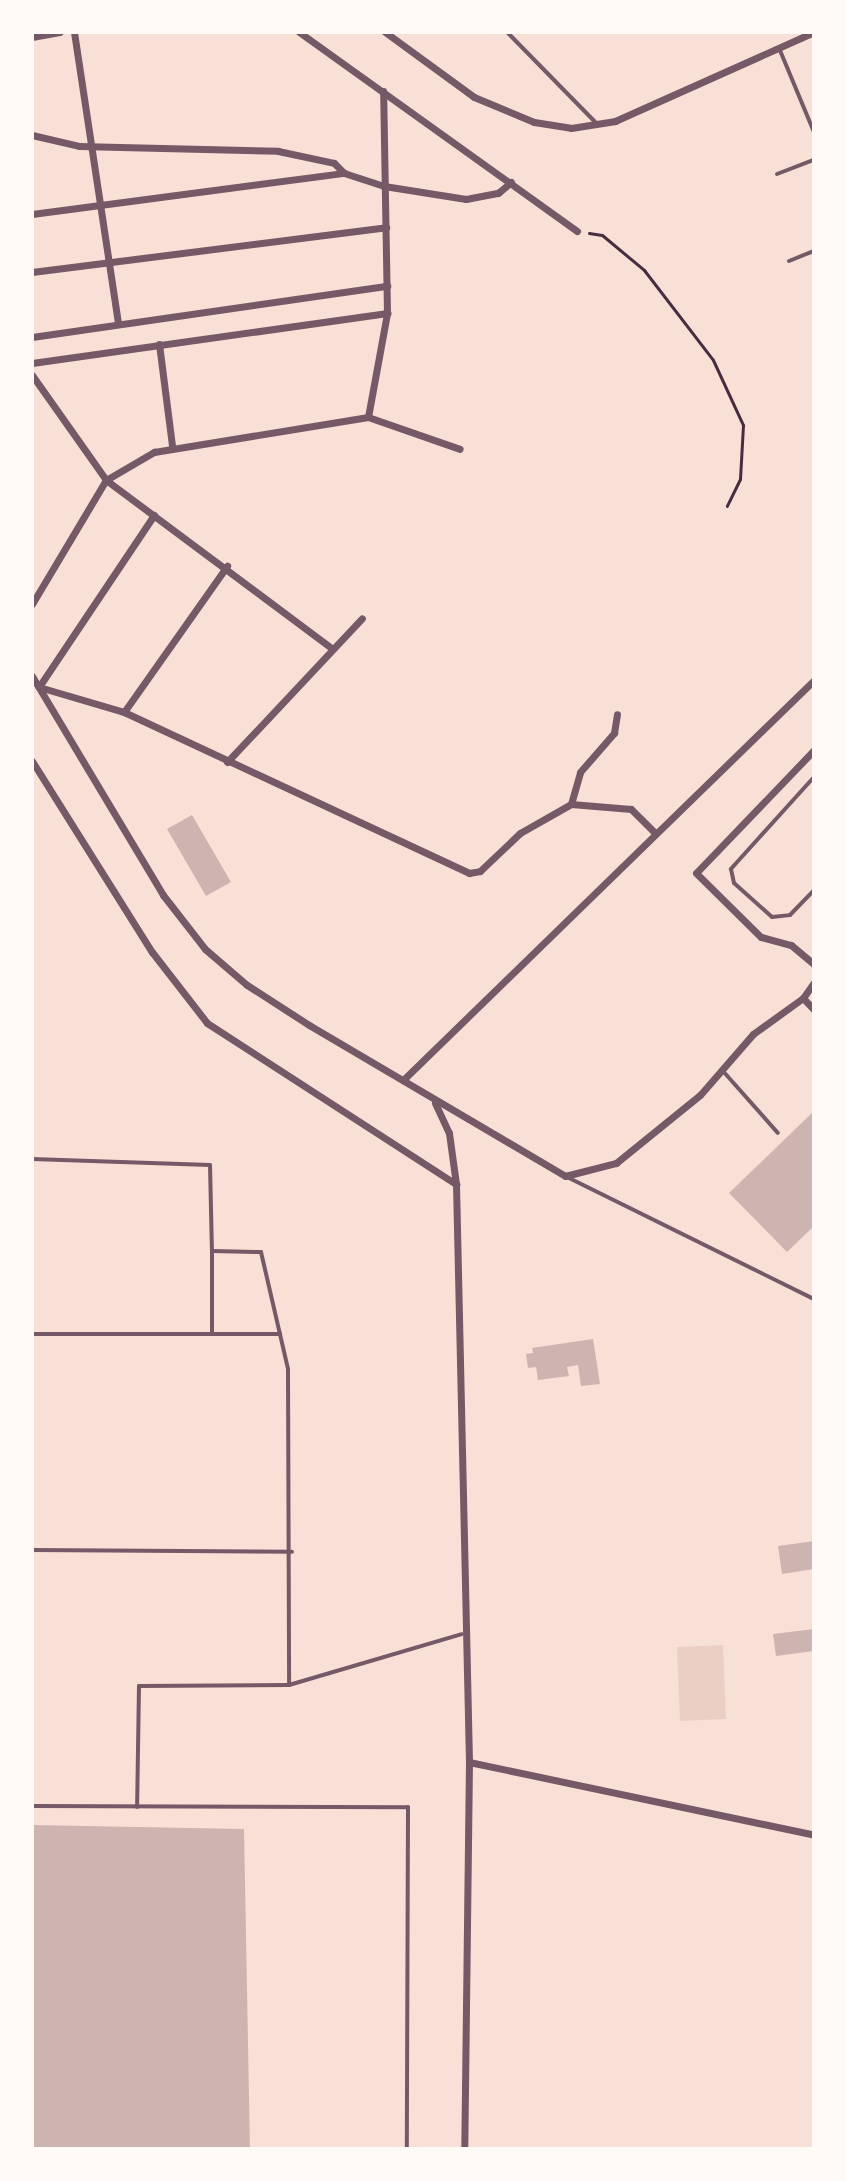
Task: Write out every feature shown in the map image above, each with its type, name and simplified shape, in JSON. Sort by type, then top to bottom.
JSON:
[{"type":"street","points":[[32,37],[60,32]]},
{"type":"street","points":[[74,32],[118,324]]},
{"type":"street","points":[[299,32],[577,231]]},
{"type":"street","points":[[385,32],[474,97],[534,122],[571,128],[597,124],[814,32]]},
{"type":"street","points":[[368,417],[387,313],[383,91]]},
{"type":"street","points":[[32,135],[93,144],[278,151],[334,163],[344,173]]},
{"type":"street","points":[[32,214],[344,173],[384,186],[466,199],[498,193],[511,182]]},
{"type":"street","points":[[32,272],[386,227]]},
{"type":"street","points":[[32,337],[387,286]]},
{"type":"street","points":[[32,363],[387,313]]},
{"type":"street","points":[[159,344],[172,446]]},
{"type":"street","points":[[32,375],[106,480],[227,566],[330,647]]},
{"type":"street","points":[[32,604],[106,480],[172,446],[368,417],[460,449]]},
{"type":"street","points":[[39,687],[154,515]]},
{"type":"street","points":[[124,712],[227,566]]},
{"type":"street","points":[[227,762],[330,647],[362,618]]},
{"type":"street","points":[[32,676],[163,895],[205,949],[247,985],[434,1101],[565,1176],[616,1163],[680,1113],[753,1034],[803,998],[814,982]]},
{"type":"street","points":[[403,1080],[654,832],[814,680]]},
{"type":"street","points":[[39,687],[124,712],[469,873],[480,871],[520,833],[571,804],[631,809],[654,832]]},
{"type":"street","points":[[571,804],[580,772],[614,733],[617,714]]},
{"type":"street","points":[[814,750],[696,873],[761,937],[791,945],[814,964]]},
{"type":"street","points":[[32,761],[152,952],[207,1023],[456,1184]]},
{"type":"street","points":[[803,998],[814,1010]]},
{"type":"street","points":[[434,1101],[449,1133],[456,1184],[462,1634],[469,1762],[464,2149]]},
{"type":"street","points":[[469,1762],[814,1835]]},
{"type":"lane","points":[[507,32],[597,124]]},
{"type":"lane","points":[[779,48],[814,132]]},
{"type":"lane","points":[[777,174],[814,160]]},
{"type":"lane","points":[[789,261],[814,251]]},
{"type":"lane","points":[[814,777],[731,869],[734,883],[772,917],[790,915],[814,890]]},
{"type":"lane","points":[[722,1070],[778,1133]]},
{"type":"lane","points":[[32,1159],[210,1165],[212,1334]]},
{"type":"lane","points":[[565,1176],[814,1299]]},
{"type":"lane","points":[[212,1251],[261,1252],[288,1369],[292,1552],[289,1685]]},
{"type":"lane","points":[[32,1334],[280,1334]]},
{"type":"lane","points":[[32,1550],[292,1552]]},
{"type":"lane","points":[[137,1807],[139,1686],[289,1685],[462,1634]]},
{"type":"lane","points":[[32,1806],[408,1807],[407,2149]]},
{"type":"path","points":[[577,231],[602,235],[644,270],[713,360],[743,425],[740,479],[727,506]]},
{"type":"shaded area","points":[[723,1645],[726,1719],[680,1721],[677,1647]]},
{"type":"building","points":[[192,815],[231,882],[206,896],[167,829]]},
{"type":"building","points":[[814,1111],[814,1226],[787,1252],[729,1193]]},
{"type":"building","points":[[593,1339],[600,1384],[581,1386],[578,1365],[567,1367],[569,1376],[538,1380],[536,1367],[528,1368],[526,1354],[533,1353],[532,1348]]},
{"type":"building","points":[[814,1541],[814,1569],[782,1574],[778,1546]]},
{"type":"building","points":[[814,1629],[814,1651],[776,1656],[773,1634]]},
{"type":"building","points":[[32,1825],[244,1829],[250,2149],[32,2149]]}]
